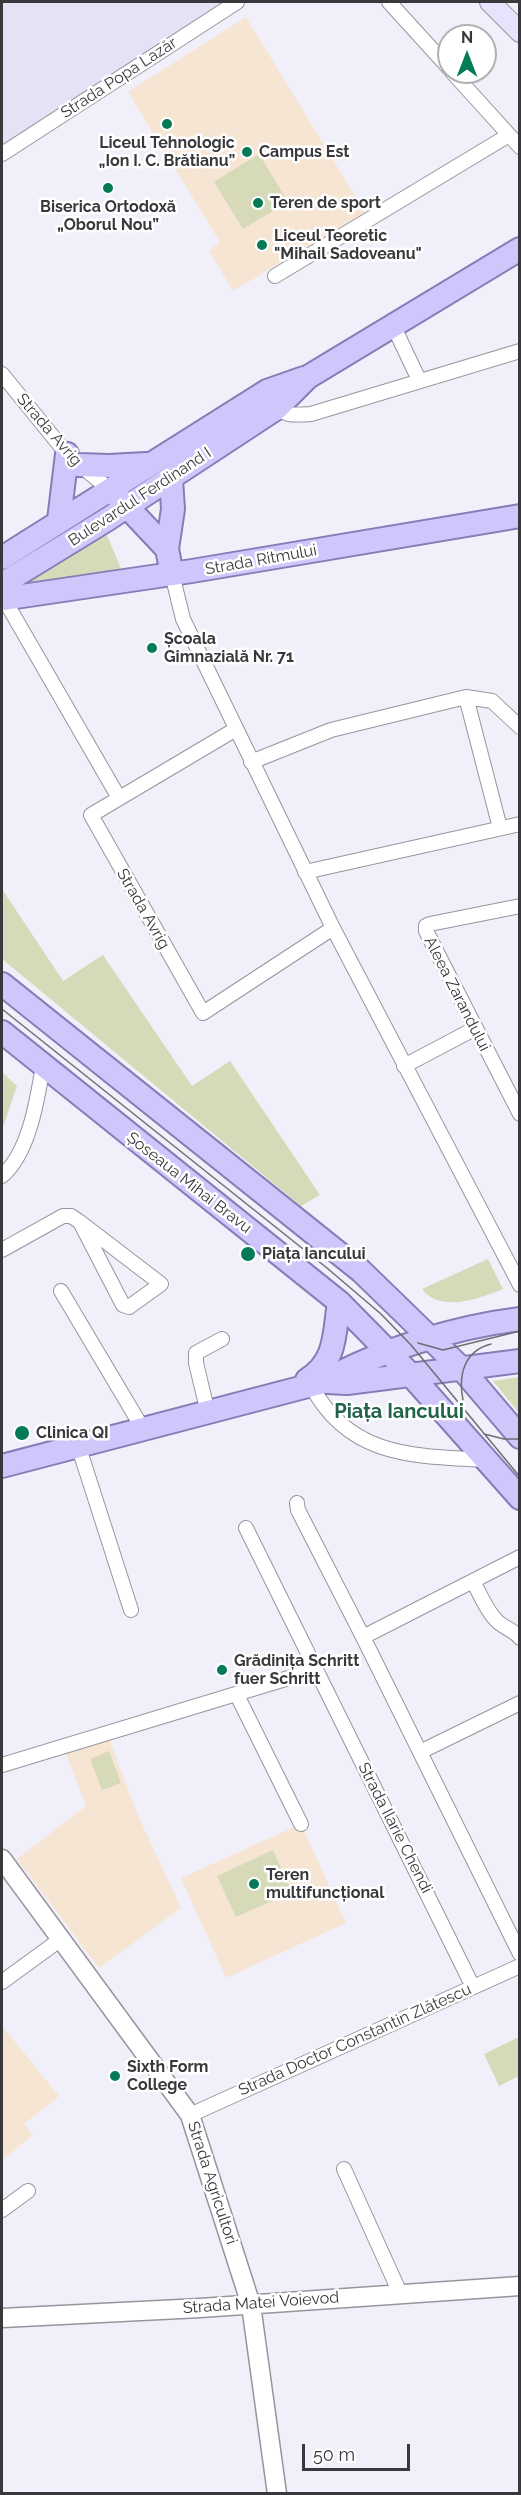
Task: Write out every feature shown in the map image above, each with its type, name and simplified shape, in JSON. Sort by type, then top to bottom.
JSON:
[{"type":"main road","points":[[490,2],[519,32]]},
{"type":"main road","name":"Bulevardul Ferdinand I","points":[[2,558],[109,489],[151,464],[272,400],[519,249]]},
{"type":"main road","name":"Bulevardul Ferdinand I","points":[[2,594],[171,478],[272,400]]},
{"type":"main road","points":[[59,520],[73,459],[109,466],[151,464]]},
{"type":"main road","points":[[171,478],[173,509],[167,549],[172,574]]},
{"type":"main road","name":"Strada Avrig","points":[[109,489],[128,506],[167,549]]},
{"type":"main road","name":"Strada Ritmului","points":[[2,594],[172,574],[519,516]]},
{"type":"main road","points":[[2,984],[339,1252],[462,1369],[519,1437]]},
{"type":"main road","name":"Șoseaua Mihai Bravu","points":[[2,1032],[339,1302],[410,1374],[519,1498]]},
{"type":"main road","points":[[308,1386],[326,1364],[332,1349],[339,1302]]},
{"type":"main road","points":[[2,1466],[308,1386],[432,1339],[519,1319]]},
{"type":"main road","points":[[308,1386],[519,1361]]},
{"type":"street","name":"Strada Popa Lazăr","points":[[2,154],[237,2]]},
{"type":"street","points":[[388,2],[437,55]]},
{"type":"street","points":[[464,84],[519,147]]},
{"type":"street","points":[[275,276],[509,135]]},
{"type":"street","points":[[393,325],[419,380]]},
{"type":"street","points":[[272,400],[288,415],[310,414],[519,351]]},
{"type":"street","name":"Strada Avrig","points":[[2,374],[73,459],[109,489]]},
{"type":"street","points":[[172,574],[183,619],[305,872],[519,1285]]},
{"type":"street","points":[[2,594],[118,798]]},
{"type":"street","points":[[252,762],[331,730],[466,697],[492,700],[519,727]]},
{"type":"street","points":[[466,697],[500,828]]},
{"type":"street","name":"Strada Avrig","points":[[236,729],[91,815],[204,1013],[333,928]]},
{"type":"street","points":[[305,872],[519,824]]},
{"type":"street","name":"Aleea Zarandului","points":[[518,1109],[474,1029],[426,931],[426,926],[519,906]]},
{"type":"street","points":[[405,1066],[474,1029]]},
{"type":"street","points":[[2,1176],[13,1166],[20,1154],[38,1097],[43,1066]]},
{"type":"street","points":[[2,1250],[63,1216],[71,1216],[80,1222],[161,1284],[129,1307],[123,1305],[80,1222]]},
{"type":"street","points":[[61,1291],[142,1429]]},
{"type":"street","points":[[208,1413],[196,1363],[196,1353],[222,1339]]},
{"type":"street","points":[[308,1386],[330,1416],[361,1440],[381,1448],[415,1455],[487,1460]]},
{"type":"street","points":[[78,1445],[131,1610]]},
{"type":"street","points":[[297,1503],[298,1510],[519,1954]]},
{"type":"street","name":"Strada Ilarie Chendi","points":[[246,1528],[473,1987]]},
{"type":"street","points":[[363,1637],[519,1557]]},
{"type":"street","points":[[473,1581],[491,1615],[498,1623],[515,1632],[519,1638]]},
{"type":"street","points":[[2,1765],[315,1670]]},
{"type":"street","points":[[237,1695],[301,1824]]},
{"type":"street","points":[[420,1752],[519,1703]]},
{"type":"street","name":"Strada Agricultori","points":[[2,1859],[190,2115],[251,2304],[277,2493]]},
{"type":"street","points":[[2,1982],[61,1939]]},
{"type":"street","name":"Strada Doctor Constantin Zlătescu","points":[[190,2115],[519,1966]]},
{"type":"street","points":[[344,2169],[400,2294]]},
{"type":"street","points":[[2,2210],[28,2190]]},
{"type":"street","name":"Strada Matei Voievod","points":[[2,2318],[519,2286]]},
{"type":"shaded area","points":[[2,2],[246,2],[2,162]]},
{"type":"shaded area","name":"Campus Est","points":[[246,17],[365,212],[233,291],[209,251],[220,242],[128,92]]},
{"type":"shaded area","points":[[109,1738],[136,1811],[181,1908],[99,1968],[17,1859],[86,1806],[65,1751]]},
{"type":"shaded area","points":[[301,1824],[346,1923],[226,1978],[181,1878]]},
{"type":"shaded area","points":[[3,2027],[59,2096],[24,2124],[33,2135],[2,2160]]},
{"type":"green space","points":[[259,154],[288,202],[243,229],[214,182]]},
{"type":"green space","points":[[106,533],[122,571],[20,587]]},
{"type":"green space","points":[[2,889],[63,981],[103,955],[192,1086],[230,1061],[320,1195],[301,1206],[2,959]]},
{"type":"green space","points":[[2,1072],[17,1086],[2,1130]]},
{"type":"green space","points":[[488,1259],[503,1289],[472,1300],[449,1302],[439,1301],[422,1289]]},
{"type":"green space","points":[[520,1377],[519,1413],[493,1381]]},
{"type":"green space","points":[[109,1751],[121,1783],[102,1790],[90,1759]]},
{"type":"green space","name":"Teren multifuncțional","points":[[273,1850],[292,1892],[236,1917],[217,1876]]},
{"type":"green space","points":[[519,2037],[519,2076],[499,2086],[484,2054]]},
{"type":"tram line","points":[[2,1009],[327,1268],[381,1314],[411,1345],[520,1477]]},
{"type":"tram line","points":[[418,1343],[443,1350],[520,1331]]},
{"type":"tram line","points":[[463,1400],[461,1382],[465,1365],[475,1352],[491,1344]]},
{"type":"tram line","points":[[484,1434],[504,1439],[520,1439]]},
{"type":"place","name":"Liceul Tehnologic „Ion I. C. Brătianu”","points":[[167,124]]},
{"type":"place","name":"Campus Est","points":[[247,152]]},
{"type":"place","name":"Biserica Ortodoxă „Oborul Nou”","points":[[108,188]]},
{"type":"place","name":"Teren de sport","points":[[258,203]]},
{"type":"place","name":"Liceul Teoretic \"Mihail Sadoveanu\"","points":[[262,245]]},
{"type":"place","name":"Școala Gimnazială Nr. 71","points":[[152,648]]},
{"type":"place","name":"Piața Iancului","points":[[248,1254]]},
{"type":"place","name":"Clinica QI","points":[[22,1433]]},
{"type":"place","name":"Grădinița Schritt fuer Schritt","points":[[222,1670]]},
{"type":"place","name":"Teren multifuncțional","points":[[254,1884]]},
{"type":"place","name":"Sixth Form College","points":[[115,2076]]},
{"type":"district","name":"Piața Iancului","points":[[399,1412]]}]
